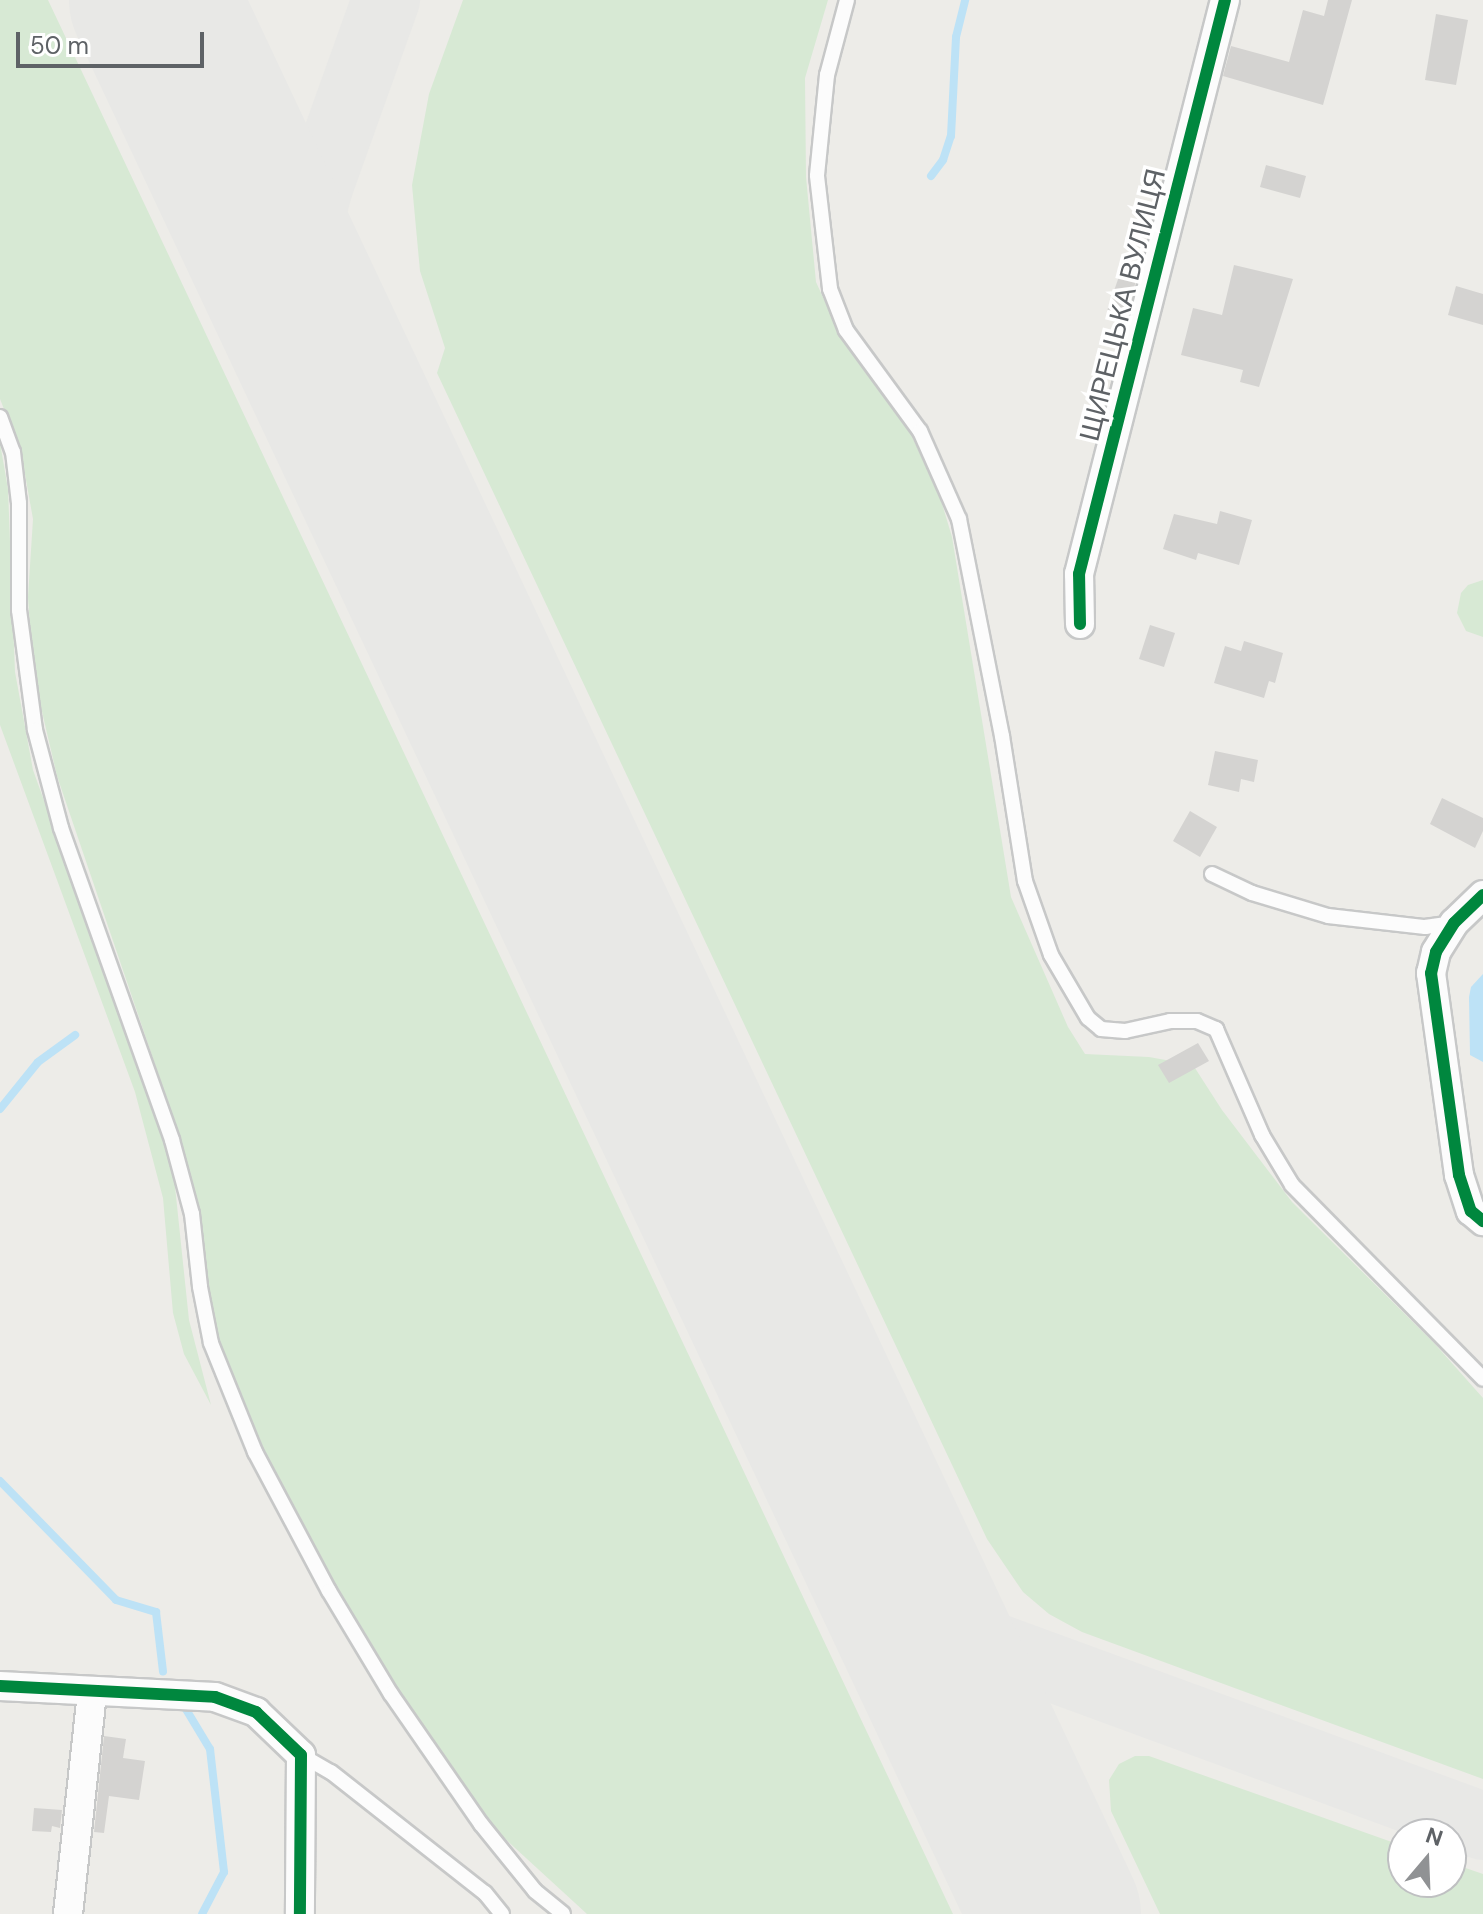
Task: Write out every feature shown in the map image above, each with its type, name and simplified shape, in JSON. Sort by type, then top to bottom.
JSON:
[{"type":"street","name":"ЩИРЕЦЬКА ВУЛИЦЯ","points":[[1080,624],[1079,574],[1225,0]]},
{"type":"street","points":[[1483,895],[1454,923],[1436,952],[1431,973],[1459,1175],[1471,1211],[1483,1221]]},
{"type":"street","points":[[0,1686],[215,1697],[256,1712],[301,1755],[300,1914]]},
{"type":"street","points":[[68,1914],[92,1693]]},
{"type":"lane","points":[[847,0],[827,75],[817,176],[830,289],[846,330],[920,431],[959,519],[1002,736],[1025,881],[1051,955],[1088,1018],[1101,1029],[1125,1031],[1170,1021],[1197,1021],[1216,1029],[1262,1135],[1292,1185],[1434,1325],[1483,1379]]},
{"type":"lane","points":[[0,417],[13,452],[19,503],[19,610],[35,730],[61,828],[172,1140],[192,1214],[200,1287],[211,1343],[255,1452],[329,1591],[391,1694],[481,1824],[535,1891],[563,1914]]},
{"type":"lane","points":[[1212,874],[1252,893],[1328,916],[1425,927],[1454,923]]},
{"type":"lane","points":[[301,1755],[331,1772],[485,1893],[502,1914]]},
{"type":"green space","points":[[0,0],[48,0],[953,1914],[587,1914],[476,1812],[425,1739],[315,1559],[225,1365],[209,1292],[200,1211],[180,1138],[57,776],[33,673],[28,597],[33,519],[21,452],[0,399]]},
{"type":"green space","points":[[463,0],[828,0],[805,78],[806,177],[816,282],[842,339],[903,417],[940,497],[952,537],[1011,897],[1068,1027],[1085,1054],[1149,1057],[1193,1065],[1222,1110],[1292,1202],[1434,1343],[1483,1398],[1483,1779],[1082,1632],[1049,1614],[1023,1592],[987,1539],[437,373],[445,348],[420,271],[412,185],[429,94]]},
{"type":"green space","points":[[0,443],[8,489],[15,672],[33,770],[153,1103],[174,1177],[189,1320],[211,1405],[184,1354],[173,1313],[163,1198],[135,1092],[0,725]]},
{"type":"green space","points":[[1483,580],[1483,637],[1466,631],[1457,613],[1461,593],[1468,585]]},
{"type":"green space","points":[[1135,1756],[1149,1756],[1387,1840],[1387,1898],[1467,1898],[1467,1868],[1483,1874],[1483,1914],[1160,1914],[1111,1811],[1109,1780],[1119,1764]]},
{"type":"water","points":[[1483,974],[1483,1062],[1470,1055],[1469,997],[1471,987]]},
{"type":"building","points":[[1328,0],[1352,0],[1323,105],[1223,76],[1231,46],[1289,62],[1303,10],[1324,16]]},
{"type":"building","points":[[1436,14],[1468,20],[1456,85],[1425,80]]},
{"type":"building","points":[[1266,165],[1306,176],[1300,198],[1260,187]]},
{"type":"building","points":[[1124,262],[1139,268],[1127,317],[1107,311]]},
{"type":"building","points":[[1234,265],[1293,279],[1259,387],[1240,382],[1243,370],[1181,355],[1193,308],[1222,315]]},
{"type":"building","points":[[1456,286],[1483,294],[1483,325],[1448,315]]},
{"type":"building","points":[[1220,511],[1252,520],[1239,565],[1198,553],[1196,560],[1163,549],[1174,514],[1217,524]]},
{"type":"building","points":[[1150,625],[1175,633],[1164,667],[1139,659]]},
{"type":"building","points":[[1244,641],[1283,653],[1275,683],[1269,681],[1264,698],[1214,683],[1225,646],[1241,651]]},
{"type":"building","points":[[1215,751],[1258,760],[1254,782],[1241,779],[1239,792],[1208,785]]},
{"type":"building","points":[[1442,798],[1483,818],[1483,831],[1475,848],[1430,824]]},
{"type":"building","points":[[1190,811],[1217,827],[1200,857],[1173,841]]},
{"type":"building","points":[[1198,1043],[1209,1061],[1169,1083],[1158,1065]]},
{"type":"building","points":[[104,1736],[126,1739],[123,1758],[145,1761],[139,1800],[109,1796],[104,1833],[94,1832]]},
{"type":"building","points":[[34,1808],[62,1810],[60,1828],[52,1826],[51,1832],[32,1831]]},
{"type":"waterway","points":[[931,176],[943,160],[951,136],[956,37],[965,0]]},
{"type":"waterway","points":[[0,1109],[38,1062],[75,1035]]},
{"type":"waterway","points":[[0,1481],[116,1600],[156,1612],[163,1672]]},
{"type":"waterway","points":[[181,1701],[210,1749],[224,1872],[202,1914]]},
{"type":"taxiway","points":[[326,365],[307,294],[307,233],[319,187],[386,0]]},
{"type":"taxiway","points":[[866,1511],[911,1590],[929,1609],[968,1637],[1483,1826]]},
{"type":"runway","points":[[154,0],[1056,1914]]},
{"type":"cycle path","points":[[1080,624],[1079,574],[1225,0]]},
{"type":"cycle path","points":[[1483,895],[1454,923],[1436,952],[1431,973],[1459,1175],[1471,1211],[1483,1221]]},
{"type":"cycle path","points":[[0,1686],[215,1697],[256,1712],[301,1755],[300,1914]]}]
